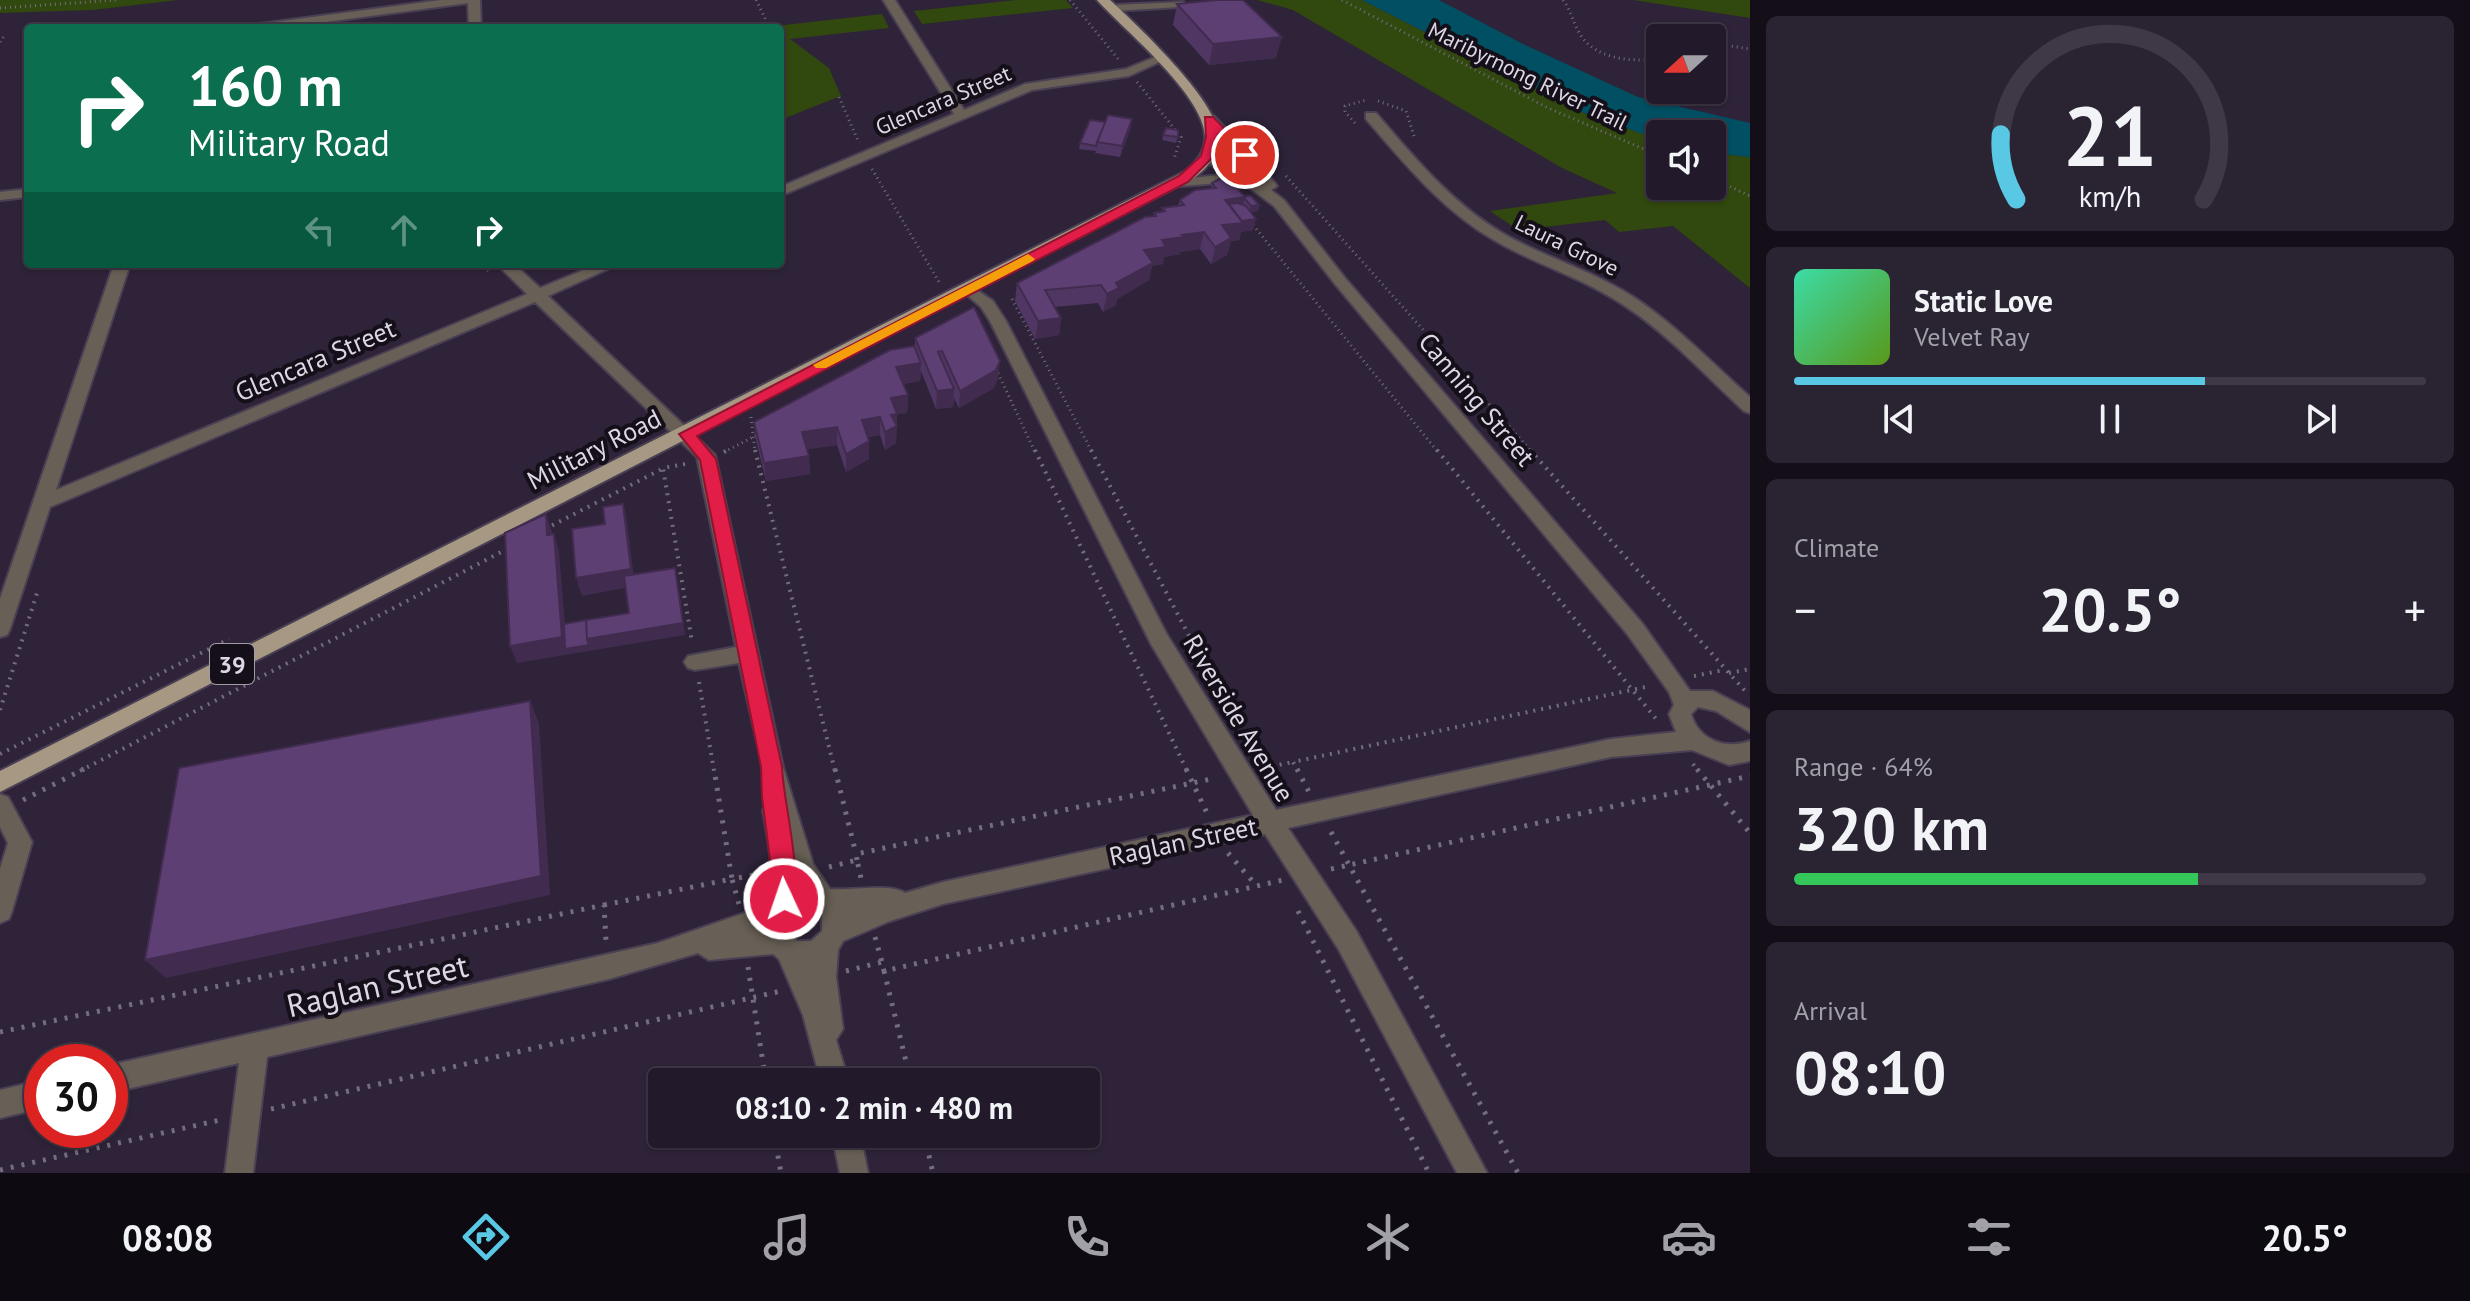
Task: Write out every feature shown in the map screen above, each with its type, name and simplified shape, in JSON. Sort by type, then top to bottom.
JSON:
[{"type":"main road","name":"Canning Street","points":[[1108,4],[1160,59],[1209,119]]},
{"type":"main road","points":[[1207,157],[1212,137],[1209,119]]},
{"type":"main road","name":"Military Road","points":[[0,782],[1174,184],[1198,168],[1207,157]]},
{"type":"street","points":[[284,24],[467,0]]},
{"type":"street","points":[[474,0],[475,24]]},
{"type":"street","points":[[889,0],[961,115]]},
{"type":"street","points":[[1108,4],[1179,4]]},
{"type":"street","name":"Glencara Street","points":[[1129,72],[1160,59]]},
{"type":"street","name":"Glencara Street","points":[[784,190],[1042,83],[1129,72],[1175,77]]},
{"type":"street","name":"Laura Grove","points":[[1371,116],[1452,202],[1495,235],[1527,252],[1571,268],[1634,305],[1750,407]]},
{"type":"street","name":"Canning Street","points":[[1209,119],[1245,155],[1276,193],[1272,197]]},
{"type":"street","name":"Canning Street","points":[[1207,157],[1272,197],[1678,680],[1709,699]]},
{"type":"street","points":[[1174,184],[1220,179],[1272,197]]},
{"type":"street","points":[[0,196],[24,193]]},
{"type":"street","points":[[0,629],[121,268]]},
{"type":"street","points":[[509,268],[687,434],[708,459],[772,767],[802,867],[836,915],[814,979]]},
{"type":"street","name":"Glencara Street","points":[[40,504],[601,268]]},
{"type":"street","name":"Riverside Avenue","points":[[968,289],[992,310],[1158,638],[1239,773],[1348,941],[1473,1173]]},
{"type":"street","points":[[695,662],[748,653]]},
{"type":"street","name":"Canning Street","points":[[1678,680],[1679,727]]},
{"type":"street","points":[[1709,699],[1744,705],[1750,723]]},
{"type":"street","name":"Raglan Street","points":[[822,897],[852,903],[943,893],[1611,748],[1679,727],[1690,700],[1709,699]]},
{"type":"street","points":[[1679,727],[1740,753],[1750,775]]},
{"type":"street","points":[[772,767],[784,873],[780,926],[814,979],[832,1068]]},
{"type":"street","points":[[0,911],[20,842],[2,807]]},
{"type":"street","points":[[780,926],[800,892],[822,897]]},
{"type":"street","name":"Raglan Street","points":[[830,938],[943,893]]},
{"type":"street","points":[[780,926],[807,953],[830,938]]},
{"type":"street","name":"Raglan Street","points":[[128,1075],[780,926]]},
{"type":"street","points":[[239,1173],[255,1047]]},
{"type":"street","points":[[0,1104],[24,1098]]},
{"type":"street","points":[[849,1148],[854,1173]]},
{"type":"path","points":[[0,8],[117,0]]},
{"type":"path","points":[[756,0],[768,24]]},
{"type":"path","points":[[1070,0],[1181,137],[1174,159]]},
{"type":"path","name":"Maribyrnong River Trail","points":[[1342,0],[1548,108],[1646,150]]},
{"type":"path","points":[[1563,0],[1574,14],[1581,36],[1592,46],[1632,59],[1646,59]]},
{"type":"path","points":[[0,42],[4,36]]},
{"type":"path","points":[[1726,45],[1750,49]]},
{"type":"path","points":[[839,97],[865,157],[940,284]]},
{"type":"path","points":[[1286,176],[1727,672],[1744,705]]},
{"type":"path","points":[[1726,185],[1750,196]]},
{"type":"path","points":[[1249,220],[1632,689],[1679,727],[1710,784],[1750,833]]},
{"type":"path","points":[[992,310],[1012,299],[1215,685]]},
{"type":"path","points":[[992,360],[1223,848],[1257,886]]},
{"type":"path","points":[[739,407],[752,419],[752,438],[856,857],[1632,689],[1750,669]]},
{"type":"path","points":[[537,533],[663,468],[708,459],[766,430]]},
{"type":"path","points":[[0,1032],[732,879],[663,468]]},
{"type":"path","points":[[2,807],[509,548]]},
{"type":"path","points":[[1293,762],[1518,1173]]},
{"type":"path","points":[[884,971],[1750,775]]},
{"type":"path","points":[[1282,880],[1289,894]]},
{"type":"path","points":[[604,905],[609,967]]},
{"type":"path","points":[[1296,908],[1429,1173]]},
{"type":"path","points":[[0,1170],[752,999],[882,962],[908,1068]]},
{"type":"path","points":[[752,999],[764,1068]]},
{"type":"path","points":[[777,1148],[781,1173]]},
{"type":"path","points":[[927,1148],[933,1173]]},
{"type":"green space","points":[[0,0],[178,0],[93,10],[0,13]]},
{"type":"green space","points":[[1016,0],[1066,0],[1073,8],[922,24],[914,11]]},
{"type":"green space","points":[[1257,0],[1362,0],[1584,113],[1646,135],[1646,200],[1726,200],[1726,154],[1750,157],[1750,288],[1673,226],[1619,232],[1605,220],[1518,230],[1490,211],[1617,193],[1562,168],[1293,10]]},
{"type":"green space","points":[[1633,0],[1750,0],[1750,18]]},
{"type":"green space","points":[[882,14],[889,28],[790,39],[829,68],[841,96],[785,118],[784,25]]},
{"type":"water","points":[[1362,0],[1439,0],[1523,44],[1646,99],[1646,104],[1668,104],[1750,123],[1750,157],[1726,154],[1726,120],[1646,120],[1646,135],[1584,113]]},
{"type":"building","points":[[1243,0],[1282,37],[1213,44],[1177,4]]},
{"type":"building","points":[[1108,115],[1132,119],[1122,146],[1097,142]]},
{"type":"building","points":[[1090,120],[1105,122],[1096,146],[1080,143]]},
{"type":"building","points":[[1166,128],[1178,130],[1178,137],[1163,135]]},
{"type":"building","points":[[1227,175],[1245,197],[1225,200],[1243,223],[1222,225],[1231,238],[1215,247],[1204,232],[1162,240],[1166,247],[1144,250],[1153,263],[1116,283],[1119,288],[1107,294],[1101,285],[1045,290],[1061,318],[1038,321],[1017,283],[1145,217],[1156,216],[1154,213],[1165,211],[1162,208],[1184,205],[1180,200],[1195,190],[1216,188],[1212,183]]},
{"type":"building","points":[[1245,196],[1251,196],[1259,205],[1251,206]]},
{"type":"building","points":[[1229,204],[1246,206],[1256,219],[1242,221]]},
{"type":"building","points":[[974,307],[1000,361],[996,370],[960,391],[942,351],[938,352],[954,389],[937,391],[915,338]]},
{"type":"building","points":[[914,346],[921,363],[896,367],[908,395],[891,398],[897,414],[891,415],[897,426],[885,432],[880,417],[862,420],[869,441],[846,454],[837,427],[802,432],[809,456],[764,463],[754,422],[890,350]]},
{"type":"building","points":[[623,504],[631,569],[576,578],[572,529],[605,524],[603,507]]},
{"type":"building","points":[[546,514],[547,535],[554,534],[562,637],[510,646],[505,533]]},
{"type":"building","points":[[675,568],[683,623],[587,639],[586,620],[629,613],[624,576]]},
{"type":"building","points":[[586,620],[589,645],[565,649],[564,624]]},
{"type":"building","points":[[530,701],[541,876],[145,960],[179,768]]},
{"type":"slow traffic","points":[[821,365],[1028,259]]},
{"type":"route","points":[[784,899],[772,767],[719,510],[708,459],[704,450],[687,434],[1183,179],[1207,157],[1212,137],[1209,119],[1245,155]]}]
